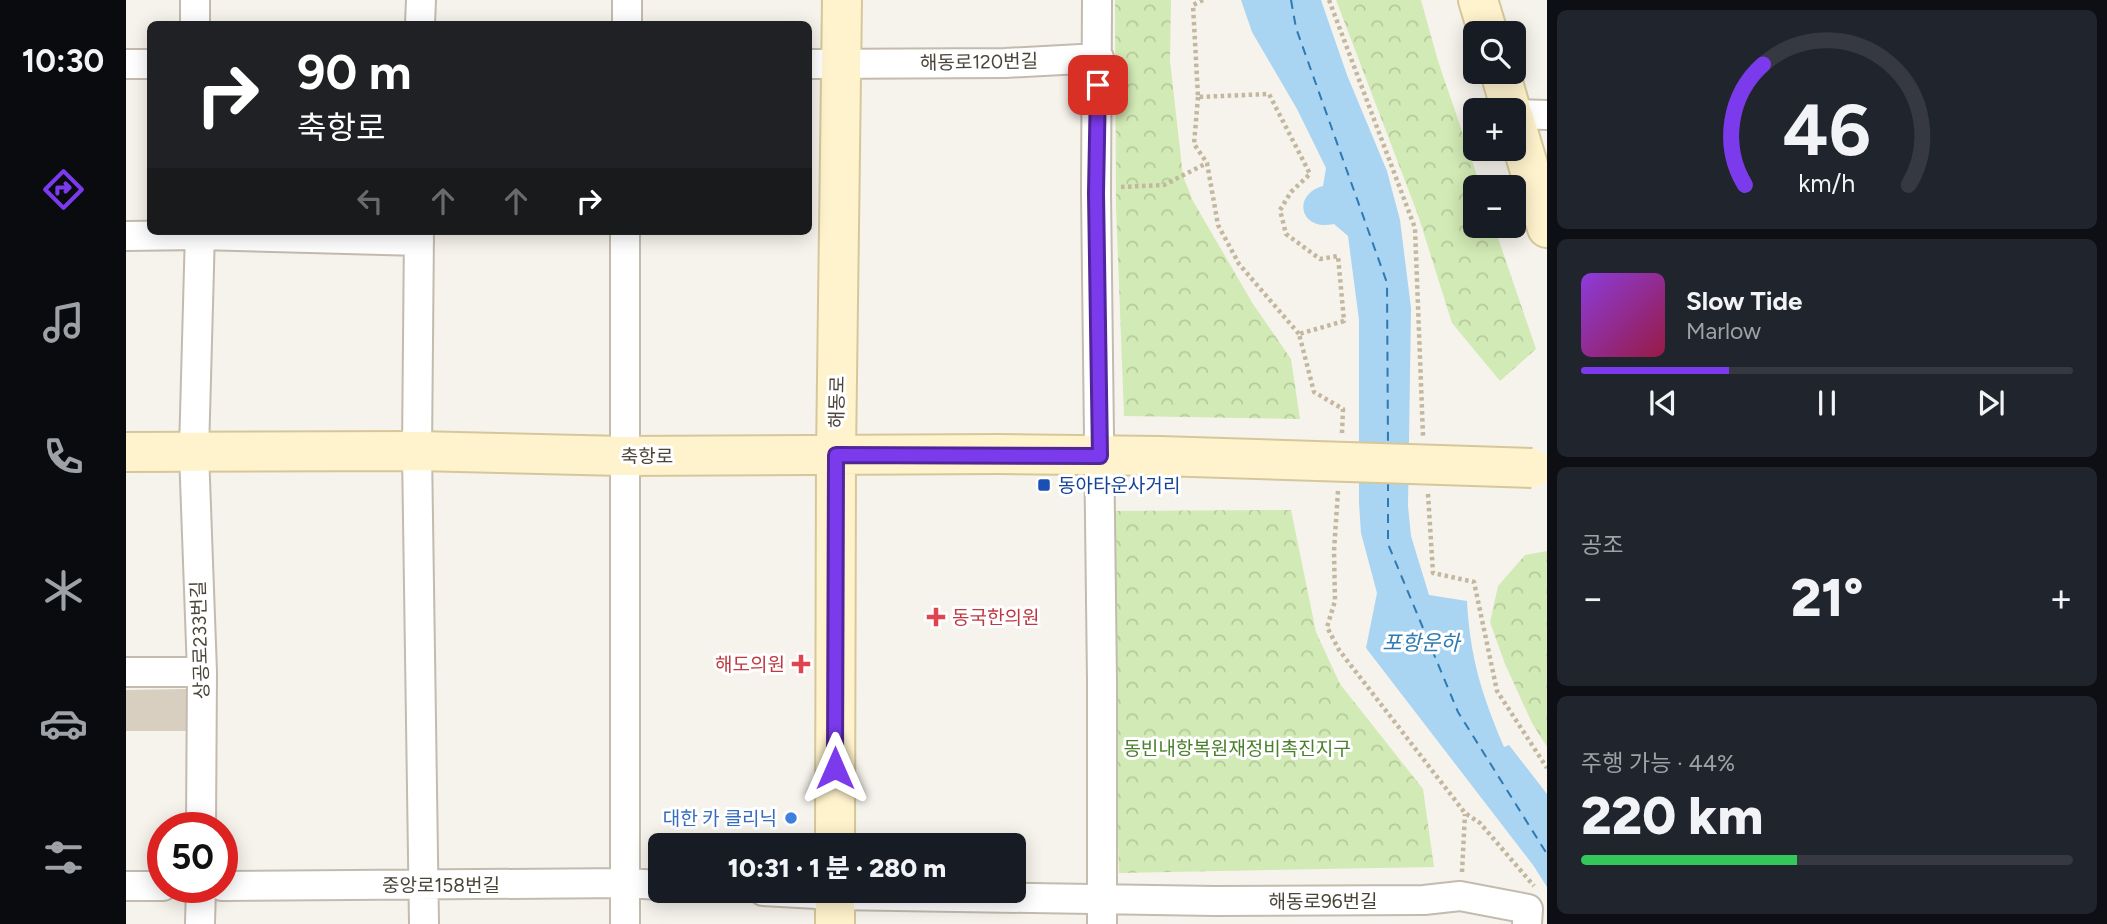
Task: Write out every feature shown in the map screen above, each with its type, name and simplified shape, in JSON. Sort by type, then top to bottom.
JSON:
[{"type":"main road","name":"해동로","points":[[835,833],[836,455],[825,64],[842,0]]},
{"type":"main road","points":[[1478,0],[1484,21]]},
{"type":"main road","points":[[1526,158],[1547,228]]},
{"type":"main road","name":"축항로","points":[[126,452],[417,451],[623,456],[1160,456],[1539,468]]},
{"type":"street","points":[[195,0],[195,21]]},
{"type":"street","points":[[420,21],[421,0]]},
{"type":"street","points":[[627,0],[627,21]]},
{"type":"street","points":[[1097,0],[1102,911]]},
{"type":"street","name":"해동로120번길","points":[[825,64],[1005,63],[1099,58]]},
{"type":"street","points":[[126,64],[147,64]]},
{"type":"street","points":[[1526,114],[1547,115]]},
{"type":"street","points":[[126,236],[151,235]]},
{"type":"street","points":[[194,452],[200,235]]},
{"type":"street","points":[[346,235],[419,236],[417,451],[424,924]]},
{"type":"street","points":[[625,235],[625,924]]},
{"type":"street","name":"상공로233번길","points":[[194,452],[202,671],[201,812]]},
{"type":"street","points":[[126,672],[202,671]]},
{"type":"street","name":"중앙로158번길","points":[[238,886],[648,884]]},
{"type":"street","points":[[126,886],[147,886]]},
{"type":"street","name":"해동로96번길","points":[[835,903],[1102,911],[1321,913],[1460,896],[1528,909],[1527,924]]},
{"type":"street","points":[[200,924],[201,903]]},
{"type":"path","points":[[1329,0],[1415,228],[1424,439]]},
{"type":"path","points":[[1198,97],[1194,144],[1207,163],[1218,225],[1239,264],[1299,334]]},
{"type":"path","points":[[1096,193],[1115,188],[1164,185],[1207,163]]},
{"type":"path","points":[[1427,493],[1433,573],[1474,582],[1497,691],[1547,768]]},
{"type":"path","points":[[1460,896],[1465,813]]},
{"type":"green space","points":[[1115,0],[1171,0],[1170,61],[1183,176],[1193,201],[1253,304],[1291,359],[1300,419],[1124,416],[1116,206]]},
{"type":"green space","points":[[1336,0],[1421,0],[1463,134],[1463,161],[1472,161],[1477,175],[1463,175],[1463,238],[1498,238],[1536,349],[1500,381],[1452,323],[1418,215]]},
{"type":"green space","name":"동빈내항복원재정비촉진지구","points":[[1291,510],[1316,632],[1340,684],[1423,789],[1434,867],[1119,873],[1108,511]]},
{"type":"green space","points":[[1547,551],[1547,747],[1532,723],[1505,664],[1490,622],[1498,586],[1525,555]]},
{"type":"water","name":"포항운하","points":[[1241,0],[1321,0],[1347,75],[1387,171],[1400,220],[1411,308],[1408,506],[1411,536],[1429,595],[1467,601],[1478,676],[1504,747],[1509,745],[1547,794],[1547,887],[1533,865],[1366,648],[1377,593],[1361,533],[1359,320],[1348,236],[1334,224],[1313,223],[1307,218],[1304,204],[1307,196],[1323,186],[1326,168],[1297,109],[1252,32]]},
{"type":"building","points":[[186,689],[188,731],[126,731],[126,690]]},
{"type":"ferry route","points":[[1291,0],[1296,28],[1387,283],[1388,445]]},
{"type":"ferry route","points":[[1388,482],[1388,544],[1458,712],[1547,854]]},
{"type":"place","name":"동아타운사거리","points":[[1044,485]]},
{"type":"place","name":"동국한의원","points":[[936,617]]},
{"type":"place","name":"해도의원","points":[[801,664]]},
{"type":"place","name":"대한 카 클리닉","points":[[791,818]]},
{"type":"route","points":[[835,768],[836,455],[1100,456],[1096,193],[1098,85]]}]
